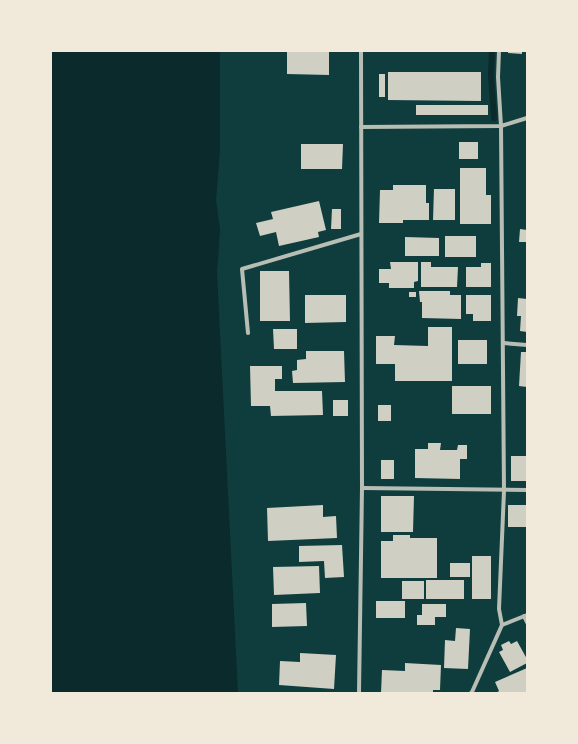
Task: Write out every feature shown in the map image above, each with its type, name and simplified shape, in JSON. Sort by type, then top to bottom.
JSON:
[{"type":"street","points":[[359,693],[362,488],[361,51]]},
{"type":"street","points":[[472,693],[502,625],[499,609],[504,491],[501,126],[498,77],[500,51]]},
{"type":"street","points":[[361,127],[501,126],[527,118]]},
{"type":"street","points":[[248,333],[242,269],[361,234]]},
{"type":"street","points":[[503,343],[527,345]]},
{"type":"street","points":[[362,488],[504,491],[527,490]]},
{"type":"street","points":[[502,625],[525,616],[527,622]]},
{"type":"water","points":[[51,51],[220,51],[220,150],[216,200],[220,230],[217,273],[238,693],[51,693]]},
{"type":"building","points":[[287,51],[329,51],[329,75],[287,74]]},
{"type":"building","points":[[508,51],[522,51],[522,54],[508,53]]},
{"type":"building","points":[[388,72],[481,72],[481,101],[388,100]]},
{"type":"building","points":[[379,74],[385,74],[385,97],[379,97]]},
{"type":"building","points":[[416,105],[488,105],[488,115],[416,115]]},
{"type":"building","points":[[459,142],[478,142],[478,159],[459,159]]},
{"type":"building","points":[[301,144],[343,144],[342,169],[301,169]]},
{"type":"building","points":[[460,168],[486,168],[486,195],[491,195],[491,224],[460,224]]},
{"type":"building","points":[[393,185],[426,185],[426,203],[429,203],[429,220],[403,220],[403,223],[379,223],[380,190],[393,190]]},
{"type":"building","points":[[434,189],[455,189],[455,220],[433,220]]},
{"type":"building","points":[[319,201],[326,230],[318,232],[319,237],[279,246],[276,232],[260,236],[256,223],[273,219],[271,212]]},
{"type":"building","points":[[332,209],[341,209],[341,229],[331,229]]},
{"type":"building","points":[[520,229],[527,230],[527,242],[519,242]]},
{"type":"building","points":[[445,236],[476,236],[476,257],[445,257]]},
{"type":"building","points":[[405,237],[439,238],[439,256],[405,256]]},
{"type":"building","points":[[390,262],[418,262],[418,281],[414,282],[414,288],[389,288],[389,283],[379,283],[379,269],[391,269]]},
{"type":"building","points":[[421,262],[431,262],[431,267],[458,267],[457,287],[421,287]]},
{"type":"building","points":[[481,263],[491,263],[491,287],[466,287],[466,267],[481,267]]},
{"type":"building","points":[[260,271],[289,271],[290,321],[260,321]]},
{"type":"building","points":[[419,291],[450,291],[450,295],[461,295],[461,319],[422,318],[422,302],[420,302]]},
{"type":"building","points":[[409,292],[416,292],[416,297],[409,297]]},
{"type":"building","points":[[305,295],[346,295],[346,322],[305,323]]},
{"type":"building","points":[[466,295],[491,295],[491,321],[473,321],[473,314],[466,314]]},
{"type":"building","points":[[518,298],[527,299],[527,332],[520,331],[521,316],[517,316]]},
{"type":"building","points":[[428,327],[452,327],[452,381],[395,381],[395,364],[376,364],[376,336],[395,336],[394,345],[428,346]]},
{"type":"building","points":[[273,329],[297,329],[297,349],[274,349]]},
{"type":"building","points":[[458,340],[487,340],[487,364],[458,364]]},
{"type":"building","points":[[306,351],[344,351],[345,382],[293,383],[292,371],[297,370],[297,360],[306,359]]},
{"type":"building","points":[[521,352],[527,352],[527,387],[519,386]]},
{"type":"building","points":[[250,366],[282,366],[282,379],[275,379],[275,391],[322,391],[323,415],[271,416],[270,406],[251,406]]},
{"type":"building","points":[[452,386],[491,386],[491,414],[452,414]]},
{"type":"building","points":[[333,400],[348,400],[348,416],[333,416]]},
{"type":"building","points":[[378,405],[391,405],[391,421],[378,421]]},
{"type":"building","points":[[428,443],[441,443],[440,450],[457,450],[458,445],[467,445],[467,459],[460,459],[460,479],[415,478],[415,449],[428,449]]},
{"type":"building","points":[[511,456],[527,456],[527,481],[511,481]]},
{"type":"building","points":[[381,460],[394,460],[394,479],[381,479]]},
{"type":"building","points":[[381,496],[414,496],[413,532],[381,532]]},
{"type":"building","points":[[323,505],[323,517],[336,516],[337,538],[268,541],[267,508]]},
{"type":"building","points":[[508,505],[527,505],[527,527],[508,527]]},
{"type":"building","points":[[393,535],[410,535],[410,538],[437,538],[437,578],[381,578],[381,541],[393,541]]},
{"type":"building","points":[[342,545],[344,577],[325,578],[324,561],[299,562],[299,546]]},
{"type":"building","points":[[472,556],[491,556],[491,599],[472,599]]},
{"type":"building","points":[[450,563],[470,563],[470,577],[450,577]]},
{"type":"building","points":[[319,566],[320,593],[274,595],[273,567]]},
{"type":"building","points":[[426,580],[464,580],[464,599],[426,599]]},
{"type":"building","points":[[402,581],[424,581],[424,599],[402,599]]},
{"type":"building","points":[[376,601],[405,601],[405,618],[376,618]]},
{"type":"building","points":[[306,603],[307,626],[272,627],[272,604]]},
{"type":"building","points":[[422,604],[446,604],[446,617],[435,617],[435,625],[417,625],[417,615],[422,615]]},
{"type":"building","points":[[456,628],[470,629],[468,669],[444,668],[445,640],[455,641]]},
{"type":"building","points":[[509,641],[511,644],[517,641],[527,659],[527,663],[510,672],[499,652],[503,650],[501,645]]},
{"type":"building","points":[[300,653],[336,655],[334,689],[279,685],[280,661],[300,662]]},
{"type":"building","points":[[405,663],[441,665],[440,690],[433,690],[433,693],[381,693],[382,670],[405,671]]},
{"type":"building","points":[[527,668],[527,693],[496,693],[499,691],[495,682]]},
{"type":"waterway","points":[[492,51],[491,75],[494,118]]}]
